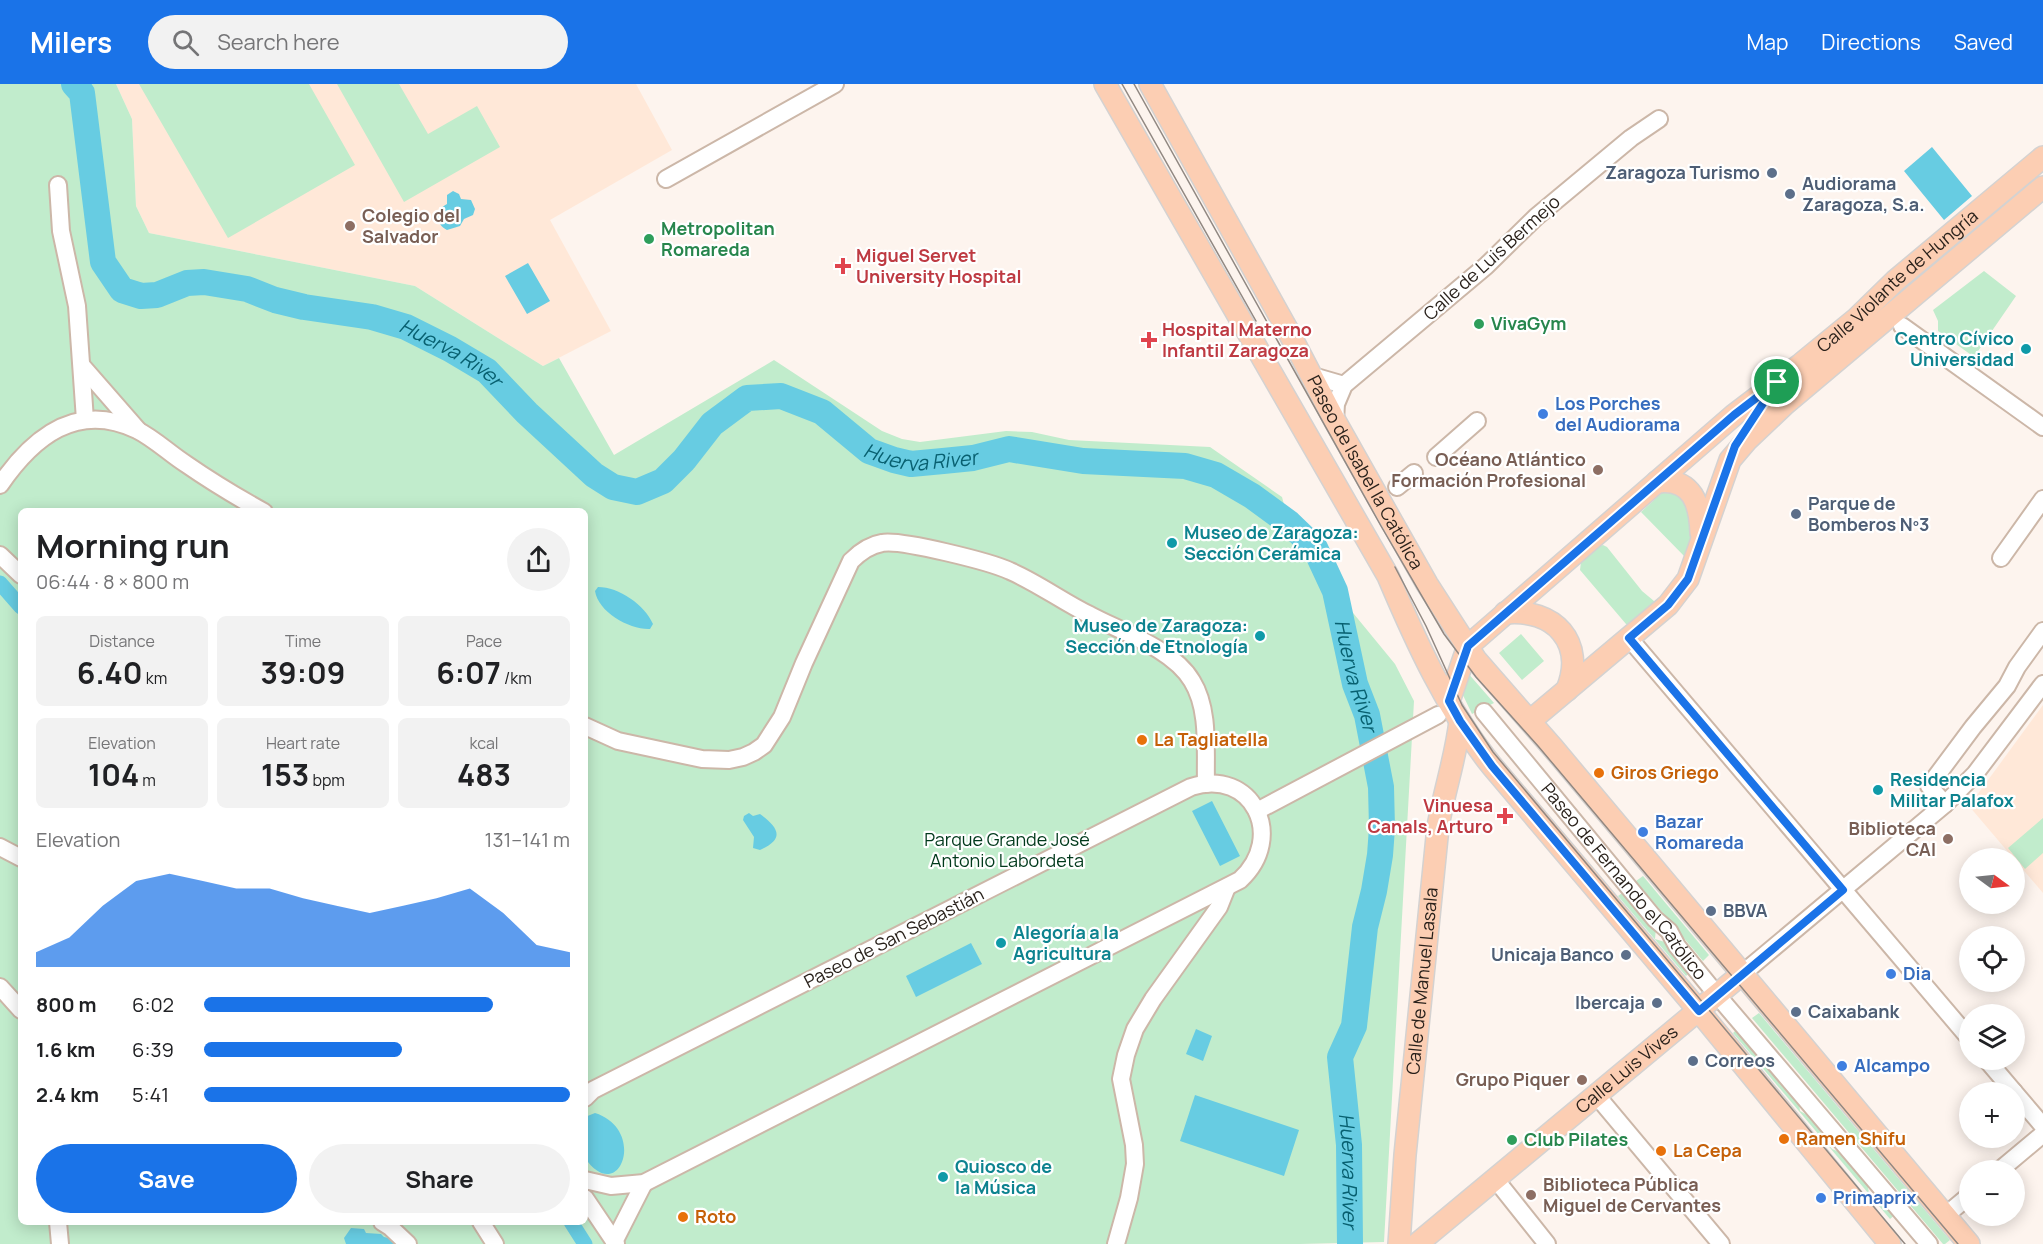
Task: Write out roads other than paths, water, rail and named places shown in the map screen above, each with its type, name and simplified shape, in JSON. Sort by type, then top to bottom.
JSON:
[{"type":"main road","name":"Paseo de Isabel la Católica","points":[[1105,84],[1388,576],[1413,634],[1438,712],[1460,721]]},
{"type":"main road","name":"Paseo de Isabel la Católica","points":[[1150,84],[1427,584],[1482,667],[1530,721]]},
{"type":"main road","name":"Calle Violante de Hungría","points":[[1438,712],[1468,646],[1734,415],[1856,319],[1895,281],[2043,157]]},
{"type":"main road","name":"Calle Violante de Hungría","points":[[1530,721],[1668,605],[1683,588],[1705,536],[1730,460],[1747,440],[1785,404],[2043,187]]},
{"type":"main road","points":[[1730,460],[1740,436],[1777,382]]},
{"type":"main road","points":[[1657,482],[1678,483],[1694,496],[1705,536]]},
{"type":"main road","points":[[1505,613],[1520,612],[1542,616],[1563,633],[1570,646],[1573,662],[1567,690]]},
{"type":"main road","name":"Paseo de Fernando el Católico","points":[[1460,721],[1492,766],[1699,1011],[1890,1244]]},
{"type":"main road","name":"Calle de Manuel Lasala","points":[[1399,1244],[1404,1155],[1438,828],[1460,721]]},
{"type":"main road","name":"Paseo de Fernando el Católico","points":[[1530,721],[1969,1244]]},
{"type":"main road","name":"Calle Luis Vives","points":[[1422,1243],[1742,974]]},
{"type":"street","points":[[666,179],[827,86]]},
{"type":"street","name":"Calle de Luis Bermejo","points":[[1344,385],[1486,266],[1536,217],[1641,131],[1659,119]]},
{"type":"street","points":[[58,184],[61,231],[77,306],[85,420]]},
{"type":"street","points":[[1902,326],[2043,427]]},
{"type":"street","points":[[83,368],[138,430],[231,494],[257,508]]},
{"type":"street","points":[[1313,376],[1344,385],[1336,404],[1335,421]]},
{"type":"street","points":[[0,485],[36,442],[69,423],[85,420],[118,423],[138,430]]},
{"type":"street","points":[[1436,457],[1477,421]]},
{"type":"street","points":[[1397,487],[1414,473]]},
{"type":"street","points":[[2001,558],[2043,498]]},
{"type":"street","points":[[588,727],[618,741],[702,759],[729,760],[754,752],[764,746],[779,723],[831,601],[851,561],[859,553],[871,547],[883,543],[897,543],[1010,570],[1077,609],[1168,655],[1184,669],[1199,695],[1203,714],[1206,784],[1228,786],[1247,798],[1257,812],[1263,834],[1260,854],[1249,872],[1227,887],[644,1183],[611,1186],[588,1181]]},
{"type":"street","points":[[0,555],[18,572]]},
{"type":"street","points":[[1945,804],[1929,786],[2007,686],[2017,667],[2043,631]]},
{"type":"street","points":[[1629,638],[1959,1026]]},
{"type":"street","points":[[1742,974],[1945,804],[1975,774],[2043,684]]},
{"type":"street","points":[[1257,812],[1438,712]]},
{"type":"street","name":"Paseo de Fernando el Católico","points":[[1484,712],[1655,919],[1669,931],[1677,946],[1717,995],[1929,1244]]},
{"type":"street","name":"Paseo de San Sebastián","points":[[588,1092],[1191,787],[1206,784]]},
{"type":"street","points":[[0,847],[18,856]]},
{"type":"street","points":[[1118,1242],[1135,1164],[1134,1145],[1122,1090],[1121,1079],[1125,1055],[1135,1029],[1153,999],[1203,932],[1219,907],[1227,887]]},
{"type":"street","points":[[0,987],[18,1007]]},
{"type":"street","points":[[1995,1070],[2006,1082]]},
{"type":"street","points":[[1597,1096],[1721,1244]]},
{"type":"street","points":[[2025,1105],[2043,1126]]},
{"type":"street","points":[[2012,1160],[2043,1134]]},
{"type":"street","points":[[1496,1180],[1547,1244]]},
{"type":"street","points":[[615,1243],[644,1183]]},
{"type":"street","points":[[588,1202],[615,1243]]},
{"type":"street","points":[[1945,1215],[1959,1204]]},
{"type":"street","points":[[58,1225],[60,1244]]},
{"type":"street","points":[[387,1225],[408,1244]]},
{"type":"street","points":[[483,1225],[495,1244]]},
{"type":"water","points":[[1932,147],[1972,196],[1944,220],[1904,171]]},
{"type":"water","points":[[453,191],[459,194],[461,199],[471,200],[475,209],[473,215],[464,219],[460,226],[447,230],[440,224],[438,217],[440,210],[447,204],[447,195]]},
{"type":"water","points":[[528,263],[550,301],[527,314],[505,276]]},
{"type":"water","points":[[598,587],[614,590],[638,604],[653,624],[650,629],[642,629],[625,623],[608,613],[597,599],[595,591]]},
{"type":"water","points":[[1212,801],[1240,856],[1220,866],[1192,811]]},
{"type":"water","points":[[749,813],[753,816],[760,814],[775,829],[776,837],[773,842],[760,850],[753,848],[754,837],[743,820],[744,816]]},
{"type":"water","points":[[971,943],[982,964],[916,997],[906,976]]},
{"type":"water","points":[[1196,1029],[1212,1036],[1203,1061],[1186,1054]]},
{"type":"water","points":[[1195,1095],[1299,1130],[1284,1176],[1180,1141]]},
{"type":"water","points":[[595,1113],[611,1122],[621,1134],[624,1148],[623,1160],[617,1170],[608,1174],[597,1171],[588,1161],[588,1116]]},
{"type":"water","points":[[351,1228],[364,1229],[366,1233],[381,1234],[398,1244],[346,1244],[344,1238]]},
{"type":"waterway","name":"Huerva River","points":[[74,84],[82,93],[103,262],[122,290],[141,296],[157,295],[187,283],[204,282],[247,289],[275,300],[304,307],[372,317],[406,327],[487,371],[527,413],[594,475],[613,487],[637,492],[663,481],[684,460],[712,424],[747,398],[781,396],[822,412],[869,451],[894,460],[911,464],[943,461],[973,458],[1009,449],[1083,461],[1185,466],[1216,475],[1252,496],[1289,523],[1315,548],[1335,591],[1355,684],[1367,715],[1381,787],[1380,855],[1365,927],[1354,1026],[1340,1057],[1349,1145],[1350,1244]]},
{"type":"waterway","points":[[0,583],[18,604]]},
{"type":"waterway","points":[[573,1225],[585,1244]]},
{"type":"tram line","points":[[1122,84],[1256,321]]},
{"type":"tram line","points":[[1134,84],[1381,526],[1444,634],[1476,677],[1538,746],[1958,1244]]},
{"type":"tram line","points":[[1395,567],[1426,626],[1462,705],[1493,752],[1905,1244]]},
{"type":"place","name":"Zaragoza Turismo","points":[[1772,173]]},
{"type":"place","name":"Audiorama Zaragoza, S.a.","points":[[1790,194]]},
{"type":"place","name":"Colegio del Salvador","points":[[350,226]]},
{"type":"place","name":"Metropolitan Romareda","points":[[649,239]]},
{"type":"place","name":"Miguel Servet University Hospital","points":[[843,266]]},
{"type":"place","name":"VivaGym","points":[[1479,324]]},
{"type":"place","name":"Hospital Materno Infantil Zaragoza","points":[[1149,340]]},
{"type":"place","name":"Centro Cívico Universidad","points":[[2026,349]]},
{"type":"place","name":"Los Porches del Audiorama","points":[[1543,414]]},
{"type":"place","name":"Océano Atlántico Formación Profesional","points":[[1598,470]]},
{"type":"place","name":"Parque de Bomberos Nº3","points":[[1796,514]]},
{"type":"place","name":"Museo de Zaragoza: Sección Cerámica","points":[[1172,543]]},
{"type":"place","name":"Museo de Zaragoza: Sección de Etnología","points":[[1260,636]]},
{"type":"place","name":"La Tagliatella","points":[[1142,740]]},
{"type":"place","name":"Giros Griego","points":[[1599,773]]},
{"type":"place","name":"Residencia Militar Palafox","points":[[1878,790]]},
{"type":"place","name":"Vinuesa Canals, Arturo","points":[[1505,816]]},
{"type":"place","name":"Bazar Romareda","points":[[1643,832]]},
{"type":"place","name":"Biblioteca CAI","points":[[1948,839]]},
{"type":"place","name":"BBVA","points":[[1711,911]]},
{"type":"place","name":"Alegoría a la Agricultura","points":[[1001,943]]},
{"type":"place","name":"Unicaja Banco","points":[[1626,955]]},
{"type":"place","name":"Dia","points":[[1891,974]]},
{"type":"place","name":"Ibercaja","points":[[1657,1003]]},
{"type":"place","name":"Caixabank","points":[[1796,1012]]},
{"type":"place","name":"Correos","points":[[1693,1061]]},
{"type":"place","name":"Alcampo","points":[[1842,1066]]},
{"type":"place","name":"Grupo Piquer","points":[[1582,1080]]},
{"type":"place","name":"Ramen Shifu","points":[[1784,1139]]},
{"type":"place","name":"Club Pilates","points":[[1512,1140]]},
{"type":"place","name":"La Cepa","points":[[1661,1151]]},
{"type":"place","name":"Quiosco de la Música","points":[[943,1177]]},
{"type":"place","name":"Biblioteca Pública Miguel de Cervantes","points":[[1531,1195]]},
{"type":"place","name":"Primaprix","points":[[1821,1198]]},
{"type":"place","name":"Roto","points":[[683,1217]]},
{"type":"park label","name":"Parque Grande José Antonio Labordeta","points":[[1007,850]]}]
